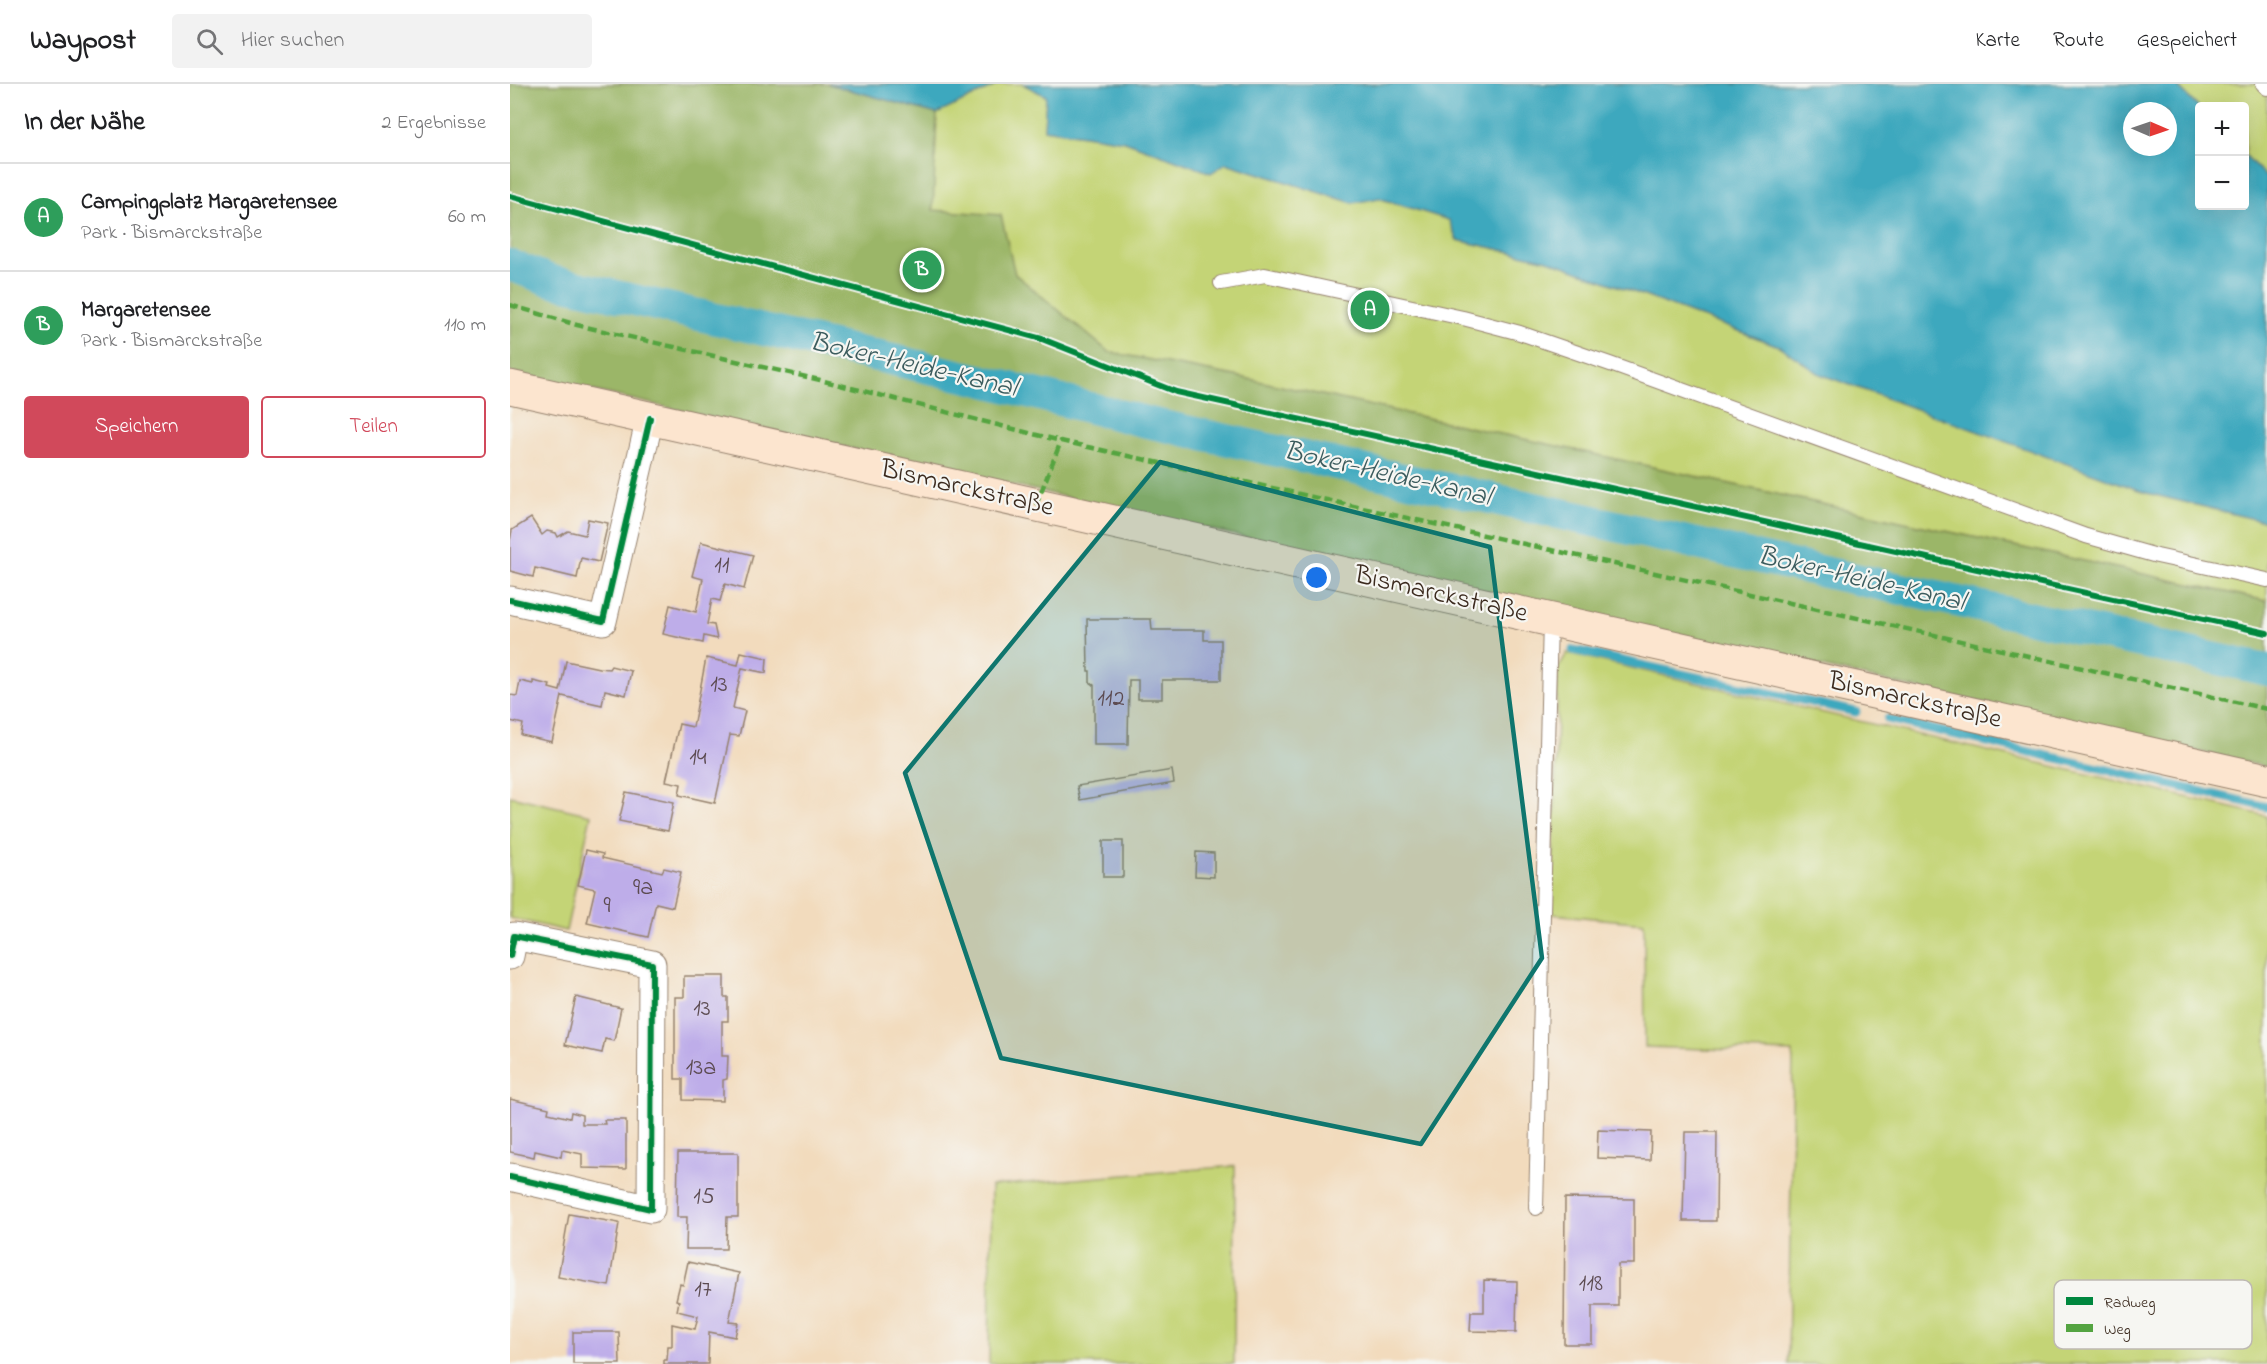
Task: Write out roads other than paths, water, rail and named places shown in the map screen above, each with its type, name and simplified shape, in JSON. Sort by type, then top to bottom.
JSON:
[{"type":"main road","name":"Bismarckstraße","points":[[510,387],[2267,780]]},
{"type":"street","points":[[510,600],[603,621],[650,418]]},
{"type":"street","points":[[510,957],[514,936],[652,964],[651,1209],[510,1177]]},
{"type":"lane","points":[[2263,84],[2267,88]]},
{"type":"lane","points":[[1221,283],[1265,275],[1463,318],[1520,333],[2086,536],[2157,556],[2267,580]]},
{"type":"lane","points":[[1536,1208],[1550,620]]},
{"type":"water","points":[[829,84],[999,84],[937,114]]},
{"type":"water","points":[[1023,84],[2175,84],[2195,104],[2195,210],[2249,210],[2249,159],[2267,178],[2267,522],[2147,493],[1820,374],[1779,346],[1548,260],[1457,240],[1449,220],[1379,198],[1353,203],[1226,163],[1211,173],[1125,141],[1044,129],[1046,96]]},
{"type":"waterway","name":"Boker-Heide-Kanal","points":[[510,265],[552,281],[980,380],[1146,422],[2267,670]]},
{"type":"waterway","points":[[1573,650],[1856,712]]},
{"type":"waterway","points":[[1888,719],[2267,807]]},
{"type":"place","name":"Margaretensee","points":[[922,270]]},
{"type":"place","name":"Campingplatz Margaretensee","points":[[1370,310]]}]
